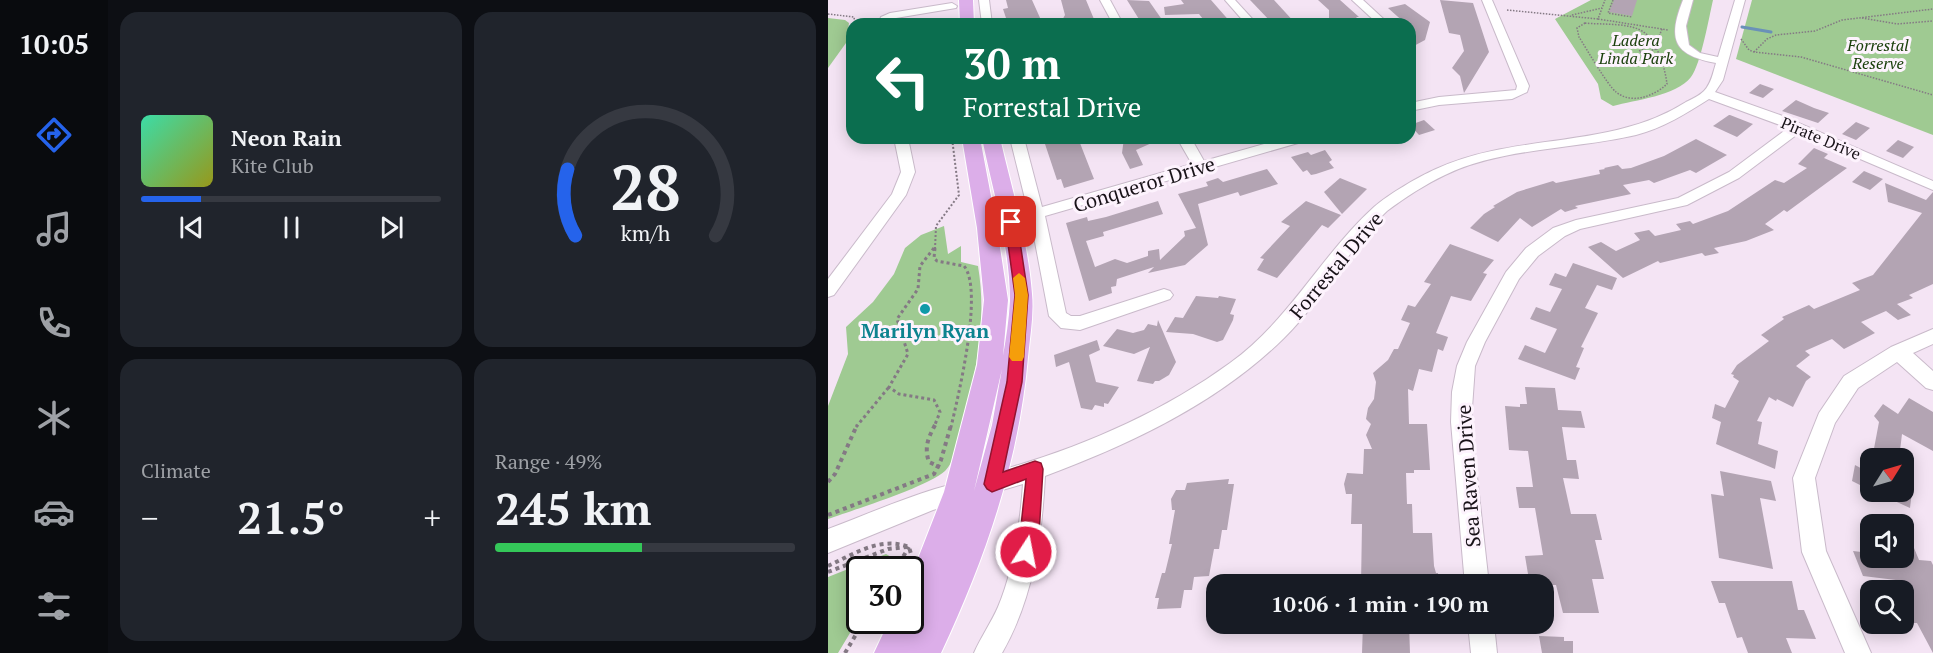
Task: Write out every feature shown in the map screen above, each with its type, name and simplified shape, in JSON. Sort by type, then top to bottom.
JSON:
[{"type":"main road","points":[[923,653],[947,605],[992,484],[1015,382],[1021,295],[973,144]]},
{"type":"main road","points":[[924,587],[959,492],[990,365],[996,300],[999,225],[992,144]]},
{"type":"main road","points":[[891,653],[900,634]]},
{"type":"street","points":[[984,0],[986,18]]},
{"type":"street","points":[[1105,0],[1115,18]]},
{"type":"street","points":[[1230,0],[1246,18]]},
{"type":"street","points":[[1357,0],[1377,18]]},
{"type":"street","points":[[1416,106],[1521,92],[1523,86],[1487,0]]},
{"type":"street","points":[[1688,0],[1680,23],[1685,45],[1694,54],[1722,61]]},
{"type":"street","points":[[1708,94],[1717,81],[1740,0]]},
{"type":"street","points":[[887,18],[894,15],[957,6]]},
{"type":"street","name":"Pirate Drive","points":[[1708,94],[1797,128],[1933,186]]},
{"type":"street","name":"Forrestal Drive","points":[[828,541],[890,515],[959,492],[992,484],[1134,430],[1212,386],[1239,368],[1279,332],[1365,225],[1401,194],[1440,172],[1508,152],[1635,131],[1675,115],[1708,94]]},
{"type":"street","name":"Sea Raven Drive","points":[[1476,574],[1461,422],[1462,392],[1466,366],[1476,342],[1512,276],[1532,252],[1559,232],[1576,225],[1661,207],[1691,198],[1734,175],[1797,128]]},
{"type":"street","points":[[828,291],[899,195],[908,172],[902,144]]},
{"type":"street","points":[[1019,144],[1038,215],[1042,240],[1050,261],[1058,316],[1067,323],[1080,323],[1164,295]]},
{"type":"street","points":[[1188,144],[1201,167]]},
{"type":"street","name":"Conqueror Drive","points":[[999,225],[1280,144]]},
{"type":"street","points":[[1858,653],[1814,552],[1804,478],[1826,419],[1851,382],[1898,352],[1933,336]]},
{"type":"street","points":[[1898,352],[1933,382]]},
{"type":"street","points":[[987,653],[1009,608],[1022,569],[1030,534],[1035,469]]},
{"type":"street","points":[[1482,634],[1484,653]]},
{"type":"path","points":[[1598,19],[1605,0]]},
{"type":"path","points":[[1613,0],[1608,13],[1632,16]]},
{"type":"path","points":[[1570,16],[1602,8]]},
{"type":"path","points":[[1754,52],[1767,39],[1776,35],[1815,31],[1842,20],[1860,17],[1933,9]]},
{"type":"path","points":[[1507,10],[1598,19],[1663,29],[1654,45],[1639,51],[1642,56],[1664,63]]},
{"type":"path","points":[[828,14],[854,18]]},
{"type":"path","points":[[1860,17],[1890,24],[1909,25],[1933,21]]},
{"type":"path","points":[[1585,23],[1630,25],[1645,33],[1654,45],[1664,63],[1667,84],[1656,94],[1635,99],[1616,92],[1584,47],[1576,28],[1585,23]]},
{"type":"path","points":[[1743,39],[1749,50],[1754,52],[1801,57],[1933,95]]},
{"type":"path","points":[[1656,49],[1648,51],[1658,62]]},
{"type":"path","points":[[828,515],[925,478],[934,474],[940,467],[970,331],[971,295],[967,269],[957,263],[937,261],[934,258],[936,226],[959,195],[953,144]]},
{"type":"path","points":[[828,482],[835,474],[859,421],[894,382],[908,354],[897,319],[918,289],[920,283],[918,273],[923,258],[934,248]]},
{"type":"path","points":[[889,387],[900,395],[927,396],[934,400],[940,412],[935,427],[926,442],[925,452],[929,462],[940,467]]},
{"type":"path","points":[[828,566],[886,542],[900,542],[909,547]]},
{"type":"path","points":[[904,556],[909,547]]},
{"type":"path","points":[[828,572],[888,549],[909,547]]},
{"type":"path","points":[[845,653],[856,634]]},
{"type":"green space","name":"Ladera Linda Park","points":[[1591,0],[1713,0],[1701,51],[1691,77],[1676,89],[1643,99],[1613,106],[1601,99],[1598,84],[1555,19]]},
{"type":"green space","name":"Forrestal Reserve","points":[[1752,0],[1933,0],[1933,135],[1736,59]]},
{"type":"green space","points":[[828,18],[845,20],[846,43],[828,68]]},
{"type":"green space","points":[[944,226],[948,254],[961,246],[961,262],[978,266],[981,290],[977,361],[955,455],[945,471],[935,478],[890,498],[828,519],[828,406],[848,354],[846,327],[873,302],[894,274],[905,248],[921,235]]},
{"type":"green space","points":[[846,570],[846,634],[849,634],[838,653],[828,653],[828,577]]},
{"type":"building","points":[[1006,0],[1032,0],[1040,18],[1006,18],[1003,9],[1008,8]]},
{"type":"building","points":[[1061,0],[1086,0],[1094,18],[1063,18],[1065,15]]},
{"type":"building","points":[[1127,0],[1149,1],[1161,18],[1138,18]]},
{"type":"building","points":[[1181,0],[1211,0],[1227,18],[1202,18],[1199,14],[1165,15],[1164,7],[1184,4]]},
{"type":"building","points":[[1250,0],[1274,0],[1290,18],[1267,18]]},
{"type":"building","points":[[1318,0],[1340,0],[1359,17],[1329,18],[1329,10]]},
{"type":"building","points":[[1440,0],[1473,3],[1489,52],[1464,93],[1460,76],[1452,68],[1464,51],[1460,35],[1449,33]]},
{"type":"building","points":[[1614,0],[1637,0],[1632,16],[1609,12]]},
{"type":"building","points":[[1405,4],[1430,22],[1425,40],[1416,45],[1416,18],[1399,18],[1388,8]]},
{"type":"building","points":[[1760,84],[1774,89],[1763,98],[1749,93]]},
{"type":"building","points":[[1796,100],[1829,113],[1818,123],[1782,111]]},
{"type":"building","points":[[1729,115],[1753,124],[1737,137],[1713,126]]},
{"type":"building","points":[[1424,120],[1435,130],[1419,135],[1416,132],[1416,123]]},
{"type":"building","points":[[1856,122],[1870,128],[1856,140],[1842,134]]},
{"type":"building","points":[[1696,139],[1727,155],[1696,173],[1690,170],[1654,183],[1649,180],[1623,185],[1631,194],[1575,206],[1578,208],[1565,212],[1561,209],[1532,227],[1520,218],[1498,242],[1470,228],[1495,207],[1493,206],[1517,192],[1553,181],[1556,183],[1600,174],[1599,170],[1618,165],[1622,169],[1631,168],[1664,156]]},
{"type":"building","points":[[1898,140],[1914,147],[1903,158],[1886,151]]},
{"type":"building","points":[[1045,144],[1080,144],[1094,179],[1064,188],[1061,179],[1057,180]]},
{"type":"building","points":[[1123,144],[1150,144],[1136,150],[1143,165],[1130,169],[1122,153]]},
{"type":"building","points":[[1814,148],[1828,154],[1824,158],[1847,168],[1787,212],[1784,210],[1765,224],[1774,230],[1746,241],[1714,248],[1719,253],[1705,256],[1702,253],[1660,263],[1658,261],[1623,278],[1588,247],[1601,242],[1616,251],[1640,240],[1634,233],[1649,230],[1655,236],[1681,230],[1676,224],[1690,221],[1693,224],[1728,211],[1775,180],[1784,183],[1807,168],[1798,164]]},
{"type":"building","points":[[1325,150],[1334,168],[1316,174],[1311,175],[1307,170],[1303,172],[1291,157],[1308,152],[1311,155]]},
{"type":"building","points":[[1267,169],[1278,184],[1240,196],[1238,192],[1198,204],[1208,245],[1185,265],[1148,273],[1154,267],[1117,279],[1116,286],[1111,287],[1112,293],[1089,301],[1066,223],[1087,217],[1088,221],[1106,217],[1158,201],[1163,214],[1103,232],[1104,236],[1086,241],[1095,267],[1115,259],[1127,263],[1148,256],[1148,251],[1159,249],[1160,260],[1185,236],[1184,231],[1196,228],[1178,194],[1208,186],[1206,182],[1218,178],[1223,182]]},
{"type":"building","points":[[1864,171],[1883,179],[1870,190],[1852,182]]},
{"type":"building","points":[[1340,178],[1367,189],[1342,214],[1324,192]]},
{"type":"building","points":[[1885,183],[1926,200],[1933,192],[1933,284],[1909,295],[1913,298],[1897,304],[1911,315],[1898,320],[1886,311],[1861,322],[1875,333],[1844,349],[1832,339],[1805,351],[1810,355],[1796,366],[1811,377],[1806,381],[1793,407],[1769,397],[1757,421],[1762,422],[1758,444],[1778,451],[1775,469],[1716,444],[1721,422],[1712,418],[1715,404],[1725,408],[1739,381],[1731,374],[1737,365],[1769,341],[1761,335],[1784,319],[1782,317],[1809,305],[1814,309],[1860,290],[1852,283],[1873,275],[1922,213],[1888,202]]},
{"type":"building","points":[[1306,201],[1341,215],[1328,228],[1322,225],[1277,278],[1257,270],[1264,259],[1260,258],[1290,226],[1281,222]]},
{"type":"building","points":[[1450,244],[1494,260],[1483,273],[1487,274],[1471,301],[1451,296],[1436,333],[1448,337],[1443,351],[1438,349],[1432,372],[1419,369],[1413,391],[1408,389],[1409,424],[1427,424],[1430,470],[1414,470],[1414,473],[1406,473],[1407,504],[1412,504],[1413,533],[1432,533],[1434,566],[1438,574],[1361,574],[1362,524],[1351,524],[1352,494],[1346,494],[1344,484],[1347,473],[1363,474],[1364,449],[1372,449],[1366,435],[1371,424],[1366,419],[1368,408],[1374,399],[1376,382],[1373,373],[1388,360],[1394,349],[1398,349],[1410,323],[1401,320],[1408,305],[1415,307],[1431,284],[1424,282]]},
{"type":"building","points":[[1573,263],[1617,278],[1612,290],[1597,285],[1585,308],[1598,313],[1581,347],[1584,348],[1576,367],[1580,368],[1575,380],[1518,359],[1525,345],[1545,353],[1557,329],[1530,319],[1536,307],[1550,312],[1562,289],[1549,285],[1555,273],[1566,277]]},
{"type":"building","points":[[1196,296],[1236,299],[1230,314],[1234,315],[1233,320],[1223,340],[1217,342],[1193,334],[1166,332],[1175,317],[1183,318]]},
{"type":"building","points":[[1158,320],[1176,362],[1169,375],[1153,384],[1137,381],[1150,347],[1134,354],[1103,346],[1117,329],[1133,333],[1144,330],[1148,324],[1157,326]]},
{"type":"building","points":[[1097,340],[1100,350],[1089,355],[1096,382],[1119,387],[1108,404],[1104,403],[1104,407],[1095,405],[1092,410],[1081,408],[1069,362],[1056,367],[1054,355]]},
{"type":"building","points":[[1525,387],[1555,388],[1558,410],[1581,411],[1585,428],[1562,427],[1567,460],[1576,460],[1579,479],[1563,478],[1571,514],[1596,514],[1602,540],[1595,540],[1604,579],[1592,579],[1599,613],[1563,613],[1556,585],[1554,585],[1554,574],[1528,574],[1525,556],[1543,555],[1535,508],[1519,508],[1516,487],[1533,487],[1528,451],[1509,450],[1505,406],[1520,407],[1520,404],[1527,404]]},
{"type":"building","points":[[1909,398],[1933,412],[1933,451],[1902,434],[1900,448],[1874,448],[1879,422],[1874,416],[1883,404],[1898,414]]},
{"type":"building","points":[[1855,465],[1860,468],[1860,485],[1852,481]]},
{"type":"building","points":[[1720,471],[1771,481],[1776,501],[1760,498],[1773,569],[1719,558],[1711,494],[1724,496]]},
{"type":"building","points":[[1229,479],[1228,484],[1234,484],[1227,530],[1222,530],[1219,549],[1214,549],[1209,574],[1194,577],[1192,590],[1184,590],[1181,608],[1157,609],[1159,598],[1155,598],[1162,573],[1165,573],[1172,544],[1169,544],[1175,510],[1172,510],[1171,499],[1176,490],[1185,490],[1187,483]]},
{"type":"building","points":[[1897,502],[1911,502],[1910,508]]},
{"type":"building","points":[[1914,548],[1919,560],[1931,561],[1933,565],[1933,653],[1917,623],[1914,623],[1914,580],[1863,576],[1853,551],[1860,552],[1860,568],[1914,568]]},
{"type":"building","points":[[1711,581],[1792,581],[1798,610],[1804,610],[1816,639],[1786,638],[1792,653],[1748,653],[1742,637],[1737,638],[1725,603],[1719,603]]},
{"type":"building","points":[[1363,634],[1409,634],[1410,653],[1362,653]]},
{"type":"building","points":[[1539,636],[1564,637],[1564,641],[1573,641],[1573,653],[1542,653]]},
{"type":"waterway","points":[[1742,27],[1771,32]]},
{"type":"slow traffic","points":[[1017,357],[1021,295],[1019,278]]},
{"type":"place","name":"Marilyn Ryan","points":[[925,309]]},
{"type":"route","points":[[1011,222],[1021,295],[1015,382],[992,484],[1035,469],[1034,502],[1026,552]]}]
